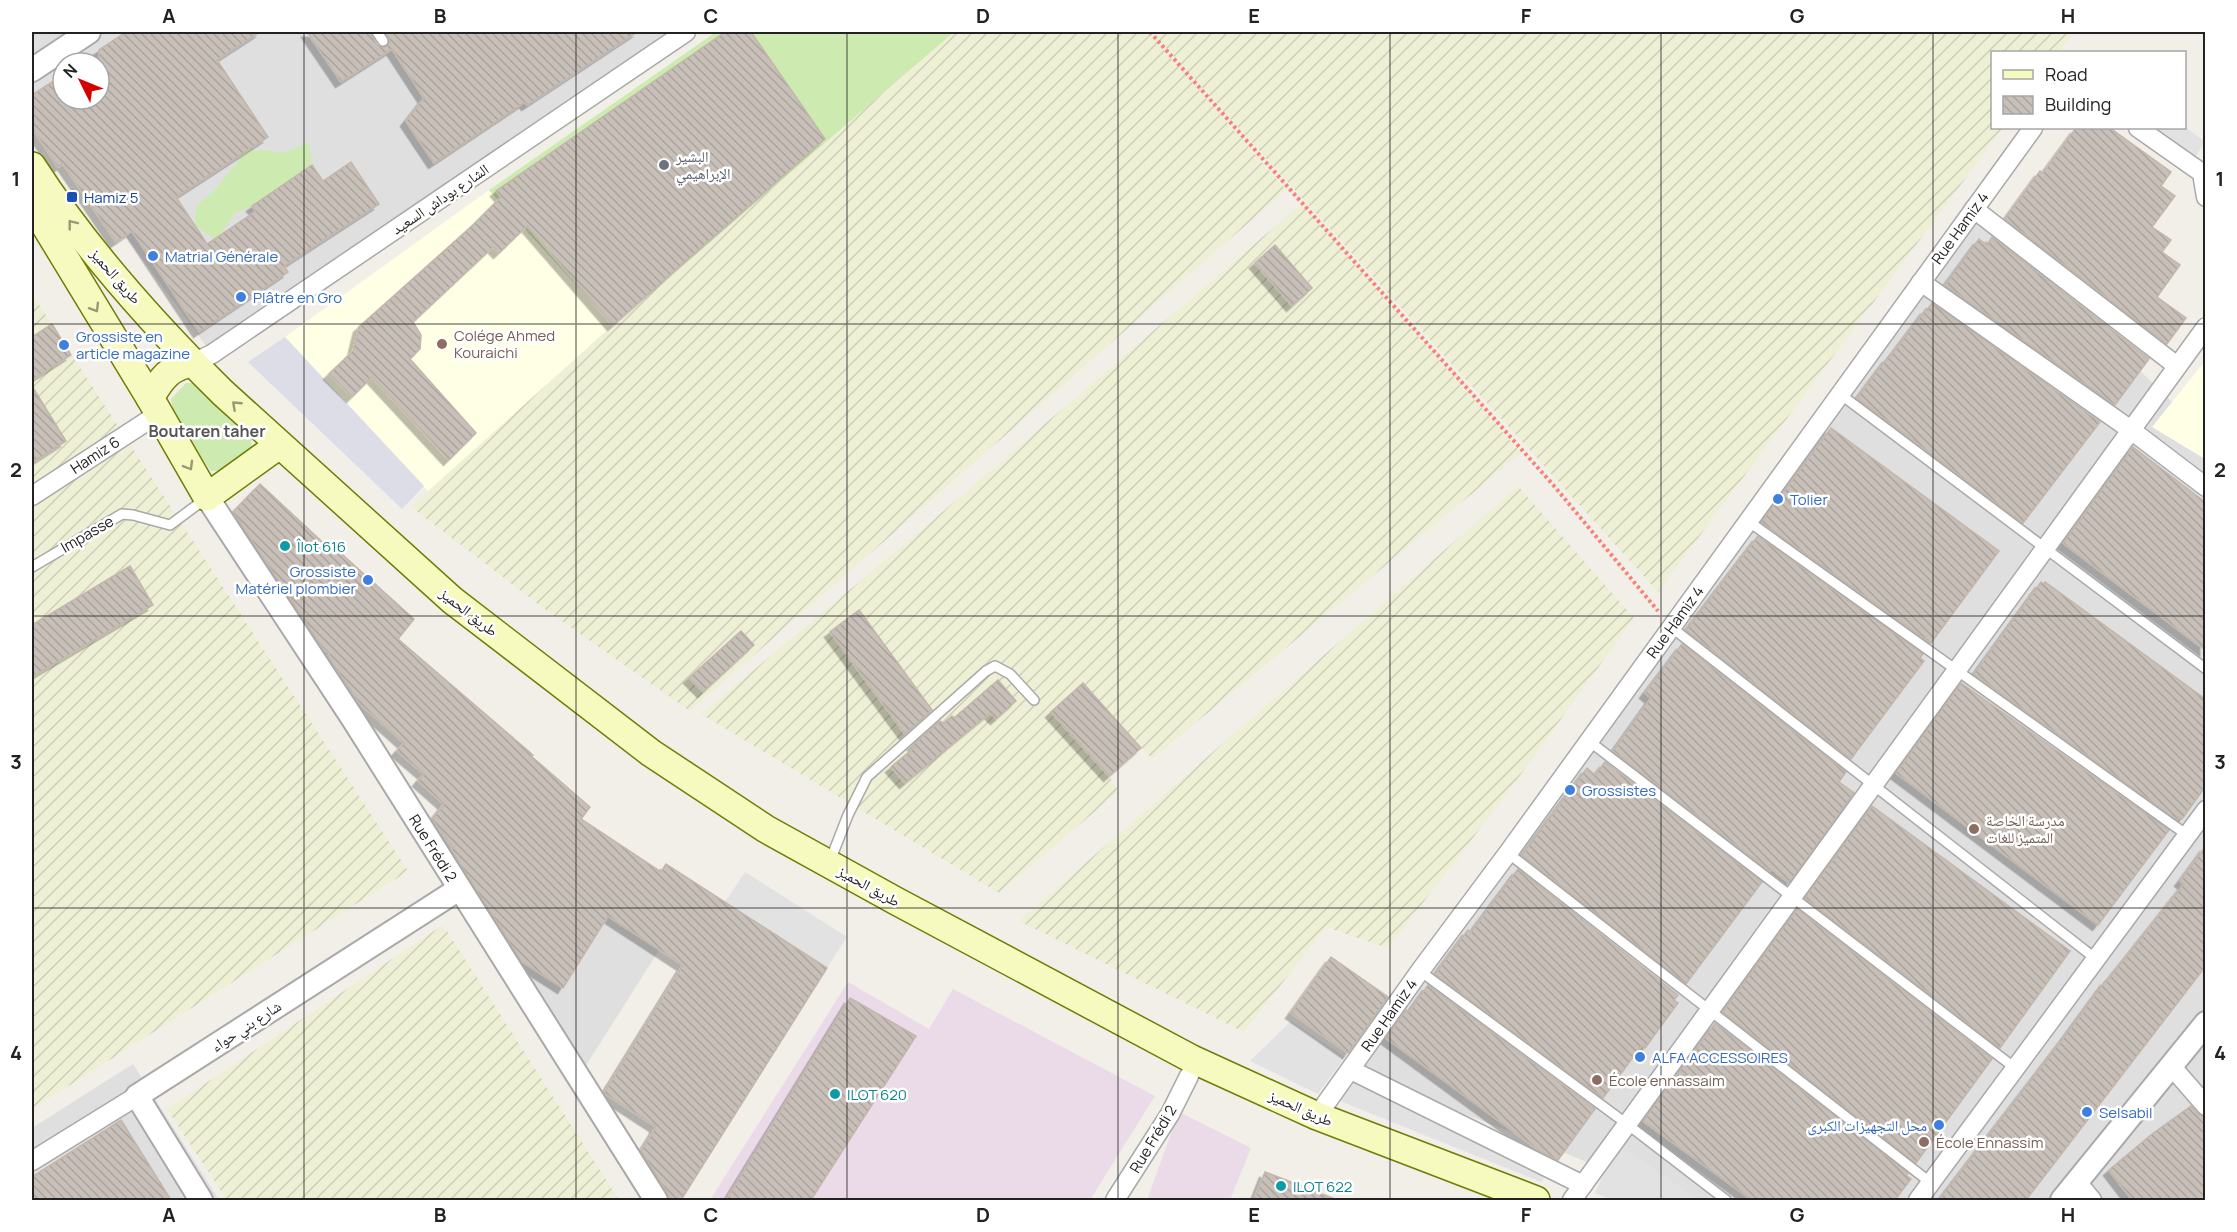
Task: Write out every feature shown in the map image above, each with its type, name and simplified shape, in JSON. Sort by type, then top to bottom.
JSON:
[{"type":"main road","name":"طريق الحميز","points":[[36,185],[193,363]]},
{"type":"main road","points":[[36,185],[154,406],[207,497],[272,450],[193,363],[182,365],[168,372],[160,380],[154,406]]},
{"type":"main road","name":"طريق الحميز","points":[[272,450],[452,600],[651,753],[766,829],[1191,1059],[1317,1116],[1536,1200]]},
{"type":"main road","name":"طريق الحميز","points":[[272,450],[442,613],[642,766],[758,842],[1190,1076],[1311,1131],[1493,1200]]},
{"type":"street","points":[[32,70],[89,32]]},
{"type":"street","name":"الشارع بوداش السعيد","points":[[193,363],[212,354],[686,32]]},
{"type":"street","name":"Rue Hamiz 4","points":[[1317,1116],[2032,129]]},
{"type":"street","points":[[2139,129],[2204,174],[2205,197]]},
{"type":"street","points":[[1974,209],[2177,366]]},
{"type":"street","points":[[1921,282],[2131,430],[2205,487]]},
{"type":"street","points":[[1572,1200],[2205,327]]},
{"type":"street","name":"Hamiz 6","points":[[32,496],[154,406]]},
{"type":"street","name":"Rue Frédi 2","points":[[207,497],[353,719],[656,1200]]},
{"type":"street","points":[[1918,1200],[2205,810]]},
{"type":"street","name":"شارع بني حواء","points":[[137,1096],[459,889]]},
{"type":"street","points":[[2062,1200],[2172,1067],[2205,1023]]},
{"type":"street","points":[[2172,1067],[2205,1106]]},
{"type":"street","points":[[1351,1070],[1583,1185]]},
{"type":"street","name":"Rue Frédi 2","points":[[1115,1200],[1170,1114],[1190,1076]]},
{"type":"street","points":[[32,1161],[137,1096],[201,1200]]},
{"type":"street","points":[[2077,1182],[2092,1200]]},
{"type":"lane","points":[[377,32],[383,41]]},
{"type":"lane","points":[[1840,394],[2205,669]]},
{"type":"lane","name":"Impasse","points":[[32,567],[122,514],[170,525],[207,497]]},
{"type":"lane","points":[[1748,521],[2187,835]]},
{"type":"lane","points":[[1671,627],[2096,959]]},
{"type":"lane","points":[[829,864],[848,814],[867,777],[986,671],[995,666],[1011,674],[1035,700]]},
{"type":"lane","points":[[1589,741],[2015,1068]]},
{"type":"lane","points":[[1508,853],[1931,1183]]},
{"type":"lane","points":[[1420,971],[1726,1200]]},
{"type":"path","points":[[1150,32],[1555,487],[1671,627]]},
{"type":"shaded area","name":"Hamiz 5","points":[[32,32],[686,32],[212,354],[70,160],[58,167],[32,128]]},
{"type":"shaded area","points":[[949,32],[1148,32],[1286,190],[690,711],[546,610],[411,507],[613,325]]},
{"type":"shaded area","points":[[1152,32],[2074,32],[2060,51],[1991,51],[1991,129],[2002,129],[1658,592]]},
{"type":"shaded area","points":[[2186,128],[2205,142],[2193,160],[2149,129]]},
{"type":"shaded area","name":"Colége Ahmed Kouraichi","points":[[489,190],[613,325],[428,491],[285,337]]},
{"type":"shaded area","points":[[1301,204],[1521,453],[1152,759],[1083,684],[1052,712],[1109,776],[1119,791],[999,893],[701,714],[925,527]]},
{"type":"shaded area","points":[[1974,209],[2205,434],[2205,1200],[1685,1200],[1351,1070]]},
{"type":"shaded area","points":[[32,294],[408,871],[32,1109]]},
{"type":"shaded area","points":[[285,337],[424,486],[402,509],[248,362]]},
{"type":"shaded area","points":[[2205,361],[2205,459],[2152,427]]},
{"type":"shaded area","points":[[1518,486],[1634,618],[1506,795],[1388,948],[1326,927],[1244,1032],[1019,921]]},
{"type":"shaded area","points":[[601,833],[694,895],[585,1067],[517,957]]},
{"type":"shaded area","points":[[745,872],[847,937],[827,968],[725,902]]},
{"type":"shaded area","points":[[443,925],[619,1200],[227,1200],[167,1109]]},
{"type":"shaded area","points":[[848,982],[929,1029],[953,989],[1155,1096],[1090,1200],[710,1200]]},
{"type":"shaded area","points":[[1291,1021],[1345,1057],[1318,1094],[1250,1061]]},
{"type":"shaded area","points":[[133,1064],[219,1200],[32,1200],[32,1128]]},
{"type":"shaded area","points":[[1354,1082],[1548,1173],[1541,1182],[1340,1101]]},
{"type":"shaded area","points":[[1179,1112],[1251,1148],[1230,1200],[1147,1200]]},
{"type":"shaded area","points":[[1617,1144],[1700,1200],[1613,1200],[1595,1193]]},
{"type":"green space","name":"البشير الإبراهيمي","points":[[716,32],[954,32],[613,325],[489,190]]},
{"type":"green space","points":[[309,142],[312,165],[252,206],[235,213],[215,239],[195,226],[196,206],[215,190],[246,151],[267,150],[283,153]]},
{"type":"green space","points":[[186,383],[198,383],[251,434],[252,453],[227,470],[211,471],[176,424],[171,399]]},
{"type":"building","points":[[126,32],[260,32],[217,60],[268,137],[176,197],[207,244],[256,211],[252,206],[312,165],[323,181],[351,162],[379,204],[284,266],[288,272],[199,332],[132,231],[116,242],[63,164],[58,167],[32,128],[32,95],[51,83],[51,111],[111,111],[111,51],[99,50]]},
{"type":"building","points":[[307,32],[370,32],[377,45],[383,48],[390,41],[385,32],[637,32],[527,105],[525,102],[434,163],[406,121],[424,98],[392,49],[341,82]]},
{"type":"building","name":"البشير الإبراهيمي","points":[[725,32],[751,32],[825,139],[613,325],[527,226],[499,253],[493,247],[413,322],[421,335],[420,349],[410,359],[476,433],[449,460],[372,377],[352,397],[329,374],[353,351],[359,327],[473,225],[501,197],[496,191]]},
{"type":"building","points":[[2075,129],[2111,129],[2171,172],[2161,186],[2175,196],[2152,227],[2171,240],[2162,252],[2180,265],[2157,297],[2186,318],[2167,344],[2005,219],[2040,171],[2043,173]]},
{"type":"building","points":[[1992,237],[2149,359],[2115,405],[1945,285],[1979,239],[1987,245]]},
{"type":"building","points":[[1275,245],[1312,288],[1292,306],[1255,263]]},
{"type":"building","points":[[1932,303],[2100,422],[2023,523],[1857,398]]},
{"type":"building","points":[[52,324],[71,355],[32,380],[32,337]]},
{"type":"building","points":[[32,386],[66,441],[32,463]]},
{"type":"building","points":[[1831,428],[1999,551],[1931,643],[1761,522]]},
{"type":"building","points":[[2133,447],[2205,502],[2205,650],[2063,543]]},
{"type":"building","points":[[260,484],[331,550],[334,547],[414,619],[398,639],[590,807],[581,819],[661,872],[666,864],[827,968],[681,1200],[672,1200],[641,1151],[655,1126],[604,1093],[683,965],[608,916],[563,988],[521,961],[451,850],[453,848],[432,819],[444,804],[418,781],[424,774],[397,751],[404,743],[359,703],[328,656],[330,654],[322,647],[233,512]]},
{"type":"building","points":[[1758,536],[1923,654],[1920,658],[1924,661],[1851,759],[1686,630]]},
{"type":"building","points":[[130,566],[153,605],[32,677],[32,625]]},
{"type":"building","points":[[2041,582],[2044,584],[2045,582],[2205,699],[2205,787],[2182,819],[2180,817],[2177,820],[1974,674]]},
{"type":"building","points":[[859,610],[932,710],[905,734],[830,632]]},
{"type":"building","points":[[741,631],[754,645],[703,692],[689,678]]},
{"type":"building","points":[[1682,644],[1846,772],[1839,782],[1854,793],[1789,883],[1771,869],[1770,871],[1613,751],[1651,698],[1645,693]]},
{"type":"building","points":[[998,680],[1016,701],[996,719],[990,713],[905,783],[891,767],[915,747],[913,745],[940,721],[943,724],[952,716],[954,718]]},
{"type":"building","points":[[1083,683],[1141,748],[1109,776],[1051,712]]},
{"type":"building","points":[[1961,683],[2169,830],[2098,925],[1896,773]]},
{"type":"building","points":[[1605,762],[1762,882],[1686,984],[1522,855],[1587,768],[1595,775]]},
{"type":"building","points":[[1872,806],[2070,951],[2000,1048],[1805,898]]},
{"type":"building","points":[[2205,847],[2205,967],[2026,1200],[1939,1200],[2106,980],[2184,884],[2180,881]]},
{"type":"building","points":[[1518,869],[1678,995],[1674,1000],[1678,1003],[1645,1048],[1642,1045],[1603,1098],[1435,974],[1468,930],[1471,932]]},
{"type":"building","points":[[1797,909],[1992,1059],[1916,1163],[1723,1012]]},
{"type":"building","points":[[1331,957],[1388,997],[1348,1053],[1291,1013]]},
{"type":"building","points":[[1428,985],[1595,1109],[1558,1160],[1540,1151],[1386,1038],[1406,1010],[1409,1012]]},
{"type":"building","name":"ILOT 620","points":[[850,998],[916,1036],[811,1200],[726,1200]]},
{"type":"building","points":[[1715,1023],[1908,1173],[1906,1175],[1911,1179],[1895,1200],[1752,1200],[1643,1121]]},
{"type":"building","points":[[2191,1106],[2198,1114],[2205,1117],[2205,1200],[2132,1200],[2109,1170],[2152,1134]]},
{"type":"building","points":[[121,1120],[171,1200],[32,1200],[32,1177]]},
{"type":"building","name":"ILOT 622","points":[[1265,1172],[1335,1199],[1335,1200],[1254,1200]]},
{"type":"place","name":"البشير الإبراهيمي","points":[[664,165]]},
{"type":"place","name":"Hamiz 5","points":[[72,197]]},
{"type":"place","name":"Matrial Générale","points":[[153,256]]},
{"type":"place","name":"Plâtre en Gro","points":[[241,297]]},
{"type":"place","name":"Colége Ahmed Kouraichi","points":[[442,344]]},
{"type":"place","name":"Grossiste en article magazine","points":[[64,345]]},
{"type":"place","name":"Tolier","points":[[1778,499]]},
{"type":"place","name":"Îlot 616","points":[[285,546]]},
{"type":"place","name":"Grossiste Matériel plombier","points":[[368,580]]},
{"type":"place","name":"Grossistes","points":[[1570,790]]},
{"type":"place","name":"مدرسة الخاصة المتميز للغات","points":[[1974,829]]},
{"type":"place","name":"ALFA ACCESSOIRES","points":[[1640,1057]]},
{"type":"place","name":"École ennassaim","points":[[1597,1080]]},
{"type":"place","name":"ILOT 620","points":[[835,1094]]},
{"type":"place","name":"Selsabil","points":[[2087,1112]]},
{"type":"place","name":"محل التجهيزات الكبرى","points":[[1939,1125]]},
{"type":"place","name":"École Ennassim","points":[[1924,1142]]},
{"type":"place","name":"ILOT 622","points":[[1281,1186]]},
{"type":"district","name":"Boutaren taher","points":[[207,431]]}]
